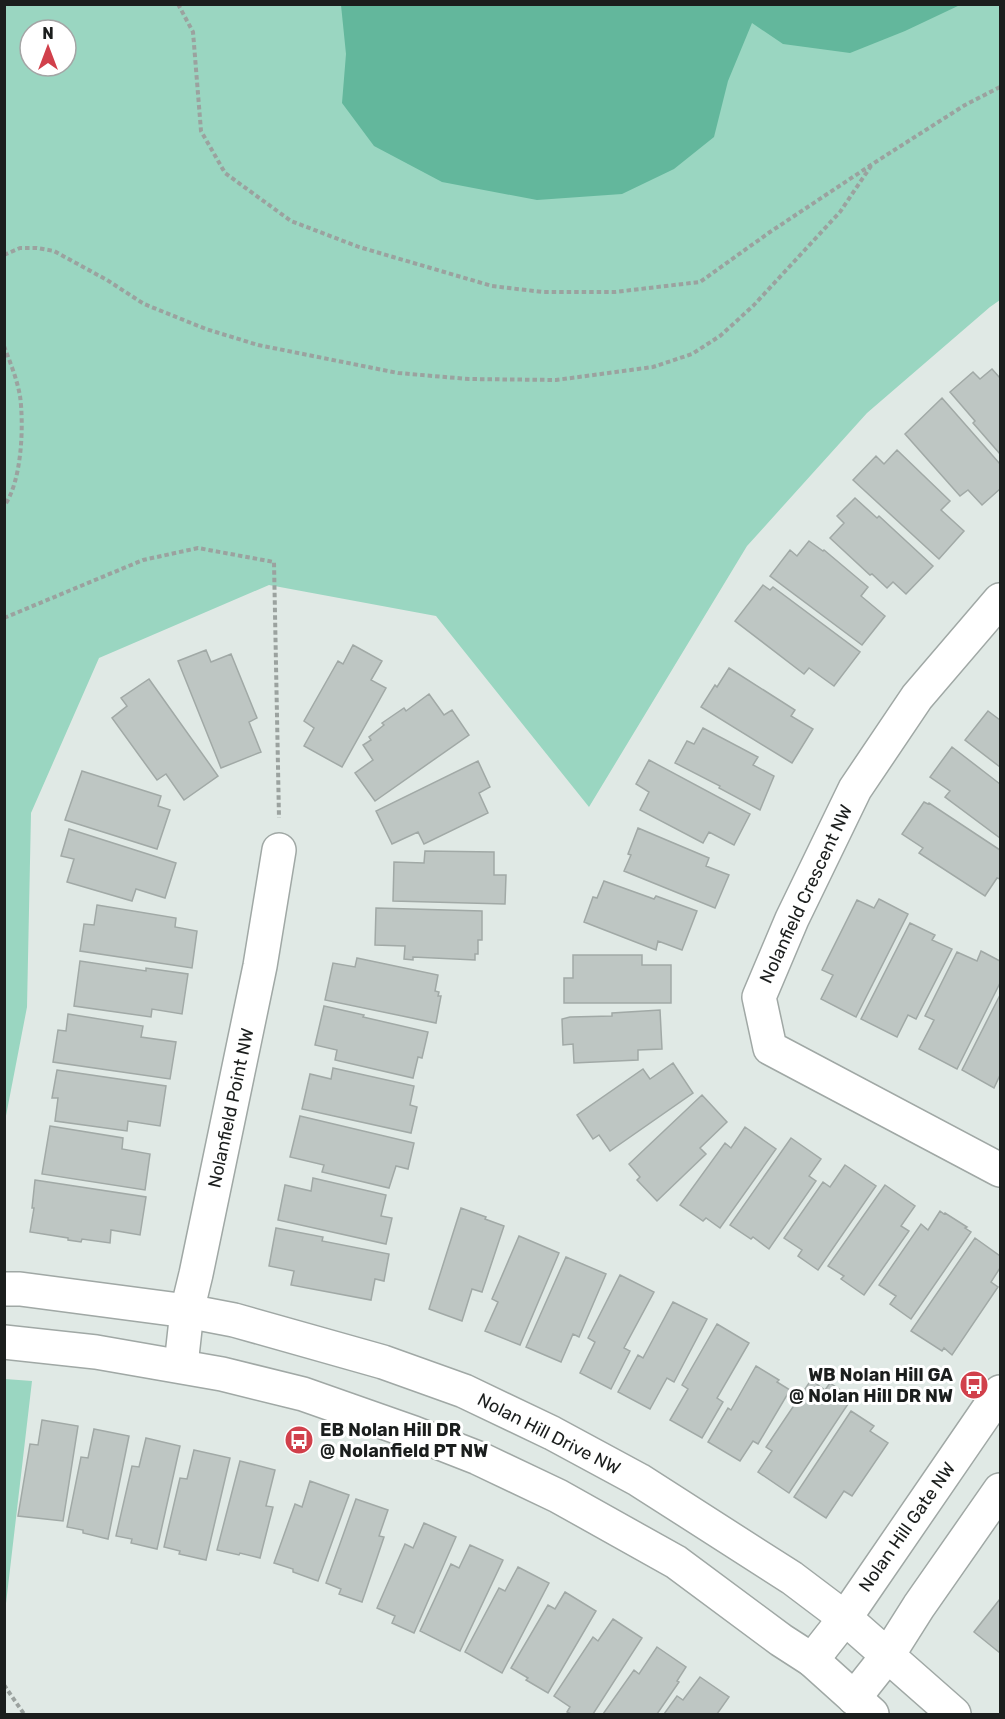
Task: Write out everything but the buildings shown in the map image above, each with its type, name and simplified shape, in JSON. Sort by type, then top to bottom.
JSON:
[{"type":"street","name":"Nolanfield Crescent NW","points":[[1000,600],[916,697],[855,789],[792,920],[759,997],[770,1048],[1000,1170]]},
{"type":"street","name":"Nolanfield Point NW","points":[[181,1365],[187,1311],[260,966],[279,850]]},
{"type":"street","name":"Nolan Hill Drive NW","points":[[4,1289],[20,1289],[187,1311],[234,1320],[383,1362],[464,1391],[552,1432],[639,1480],[792,1578],[845,1618],[954,1714]]},
{"type":"street","points":[[4,1342],[96,1352],[181,1365],[222,1374],[315,1398],[414,1432],[478,1458],[548,1491],[676,1562],[812,1660],[863,1706],[888,1655],[1000,1490]]},
{"type":"street","name":"Nolan Hill Gate NW","points":[[812,1660],[845,1618],[1000,1392]]},
{"type":"path","points":[[178,4],[193,32],[201,131],[225,173],[291,221],[359,247],[492,286],[543,292],[615,292],[700,282],[874,163],[965,105],[1000,87]]},
{"type":"path","points":[[4,255],[20,248],[54,251],[107,280],[144,304],[206,329],[258,345],[398,373],[469,379],[568,379],[653,368],[692,354],[720,336],[753,306],[840,212],[874,163]]},
{"type":"path","points":[[4,346],[20,396],[21,444],[17,475],[8,502],[4,506]]},
{"type":"path","points":[[4,618],[143,560],[198,548],[274,562],[279,850]]},
{"type":"path","points":[[4,1685],[24,1714]]},
{"type":"shaded area","points":[[341,4],[960,5],[905,31],[850,53],[783,44],[752,23],[728,81],[714,137],[674,169],[622,194],[537,200],[442,182],[374,146],[342,103],[346,54]]},
{"type":"shaded area","points":[[5,5],[1000,5],[1000,300],[867,413],[747,546],[589,807],[436,616],[269,585],[99,658],[31,813],[27,1007],[5,1121]]},
{"type":"shaded area","points":[[4,1379],[32,1381],[5,1612]]},
{"type":"place","name":"WB Nolan Hill GA @ Nolan Hill DR NW","points":[[974,1385]]},
{"type":"place","name":"EB Nolan Hill DR @ Nolanfield PT NW","points":[[299,1440]]}]
